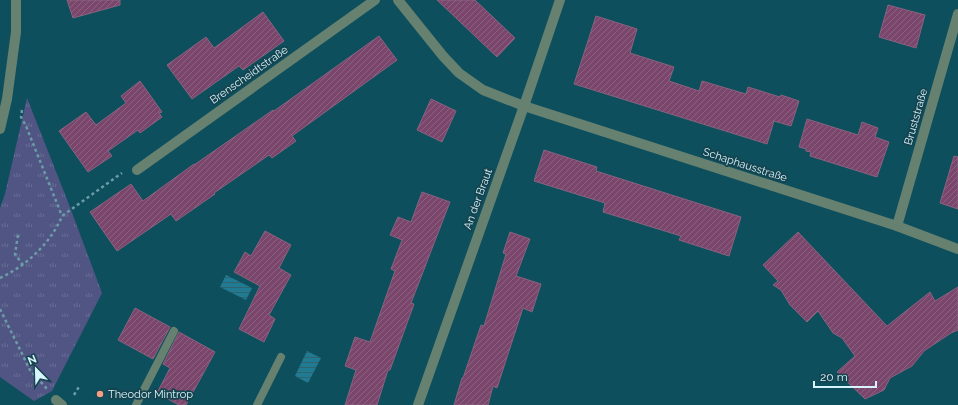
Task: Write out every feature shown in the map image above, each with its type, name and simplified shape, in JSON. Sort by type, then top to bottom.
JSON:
[{"type":"street","points":[[0,128],[7,99],[16,32],[16,0]]},
{"type":"street","name":"Brenscheidtstraße","points":[[137,170],[375,0]]},
{"type":"street","points":[[398,0],[459,73],[483,90],[524,106]]},
{"type":"street","name":"An der Braut","points":[[418,405],[560,0]]},
{"type":"street","name":"Bruststraße","points":[[897,226],[958,14]]},
{"type":"street","name":"Schaphausstraße","points":[[524,106],[897,226],[958,249]]},
{"type":"lane","points":[[136,405],[174,331]]},
{"type":"lane","points":[[257,405],[281,357]]},
{"type":"path","points":[[26,126],[62,216]]},
{"type":"path","points":[[0,278],[23,265],[36,253],[47,241],[62,216],[129,168],[137,170]]},
{"type":"path","points":[[18,235],[14,254],[23,265]]},
{"type":"path","points":[[0,309],[30,370],[40,381]]},
{"type":"green space","points":[[27,98],[102,293],[52,391],[34,401],[0,377],[0,208],[5,194]]},
{"type":"shaded area","points":[[226,275],[252,288],[246,300],[220,287]]},
{"type":"shaded area","points":[[307,351],[321,358],[308,383],[295,376]]},
{"type":"building","points":[[67,0],[120,0],[120,5],[73,18]]},
{"type":"building","points":[[437,0],[475,0],[515,38],[497,57]]},
{"type":"building","points":[[888,5],[925,15],[916,48],[879,37]]},
{"type":"building","points":[[263,12],[284,41],[243,70],[239,66],[192,99],[167,65],[206,37],[214,48]]},
{"type":"building","points":[[596,16],[637,29],[630,53],[674,67],[669,81],[699,91],[702,81],[746,94],[748,87],[799,101],[791,126],[774,121],[767,144],[574,84]]},
{"type":"building","points":[[379,36],[397,60],[292,136],[296,141],[272,158],[269,155],[176,221],[171,214],[117,251],[90,212],[131,184],[143,201],[194,164],[273,110],[274,111]]},
{"type":"building","points":[[140,81],[162,112],[159,113],[162,117],[140,133],[138,130],[108,151],[112,156],[88,172],[59,131],[86,112],[96,125],[126,103],[121,96]]},
{"type":"building","points":[[431,99],[456,111],[442,142],[417,130]]},
{"type":"building","points":[[807,119],[858,135],[862,122],[878,128],[875,137],[889,142],[877,177],[810,156],[811,152],[799,147]]},
{"type":"building","points":[[544,150],[597,167],[596,171],[741,217],[729,256],[679,240],[681,236],[603,212],[605,203],[534,181]]},
{"type":"building","points":[[954,156],[958,157],[958,209],[940,203]]},
{"type":"building","points":[[422,192],[450,202],[411,303],[414,304],[390,370],[388,370],[377,405],[345,405],[356,370],[345,366],[355,337],[370,342],[395,271],[391,269],[402,240],[390,235],[398,217],[411,222]]},
{"type":"building","points":[[265,231],[291,245],[279,268],[291,275],[269,315],[275,319],[264,342],[239,329],[260,286],[234,272],[245,252],[251,256]]},
{"type":"building","points":[[510,232],[530,239],[516,276],[541,284],[532,312],[523,308],[497,388],[493,386],[488,405],[454,405],[481,325],[484,326],[506,254],[503,253]]},
{"type":"building","points":[[798,232],[887,326],[930,292],[935,301],[958,287],[958,330],[924,351],[912,366],[890,378],[884,390],[865,399],[837,372],[855,356],[842,338],[833,333],[818,311],[807,322],[790,305],[781,290],[773,285],[778,281],[763,265]]},
{"type":"building","points":[[135,308],[170,327],[153,359],[118,340]]},
{"type":"building","points":[[179,332],[215,352],[186,405],[179,405],[157,393],[170,368],[163,364]]},
{"type":"place","name":"Theodor Mintrop","points":[[100,394]]}]
